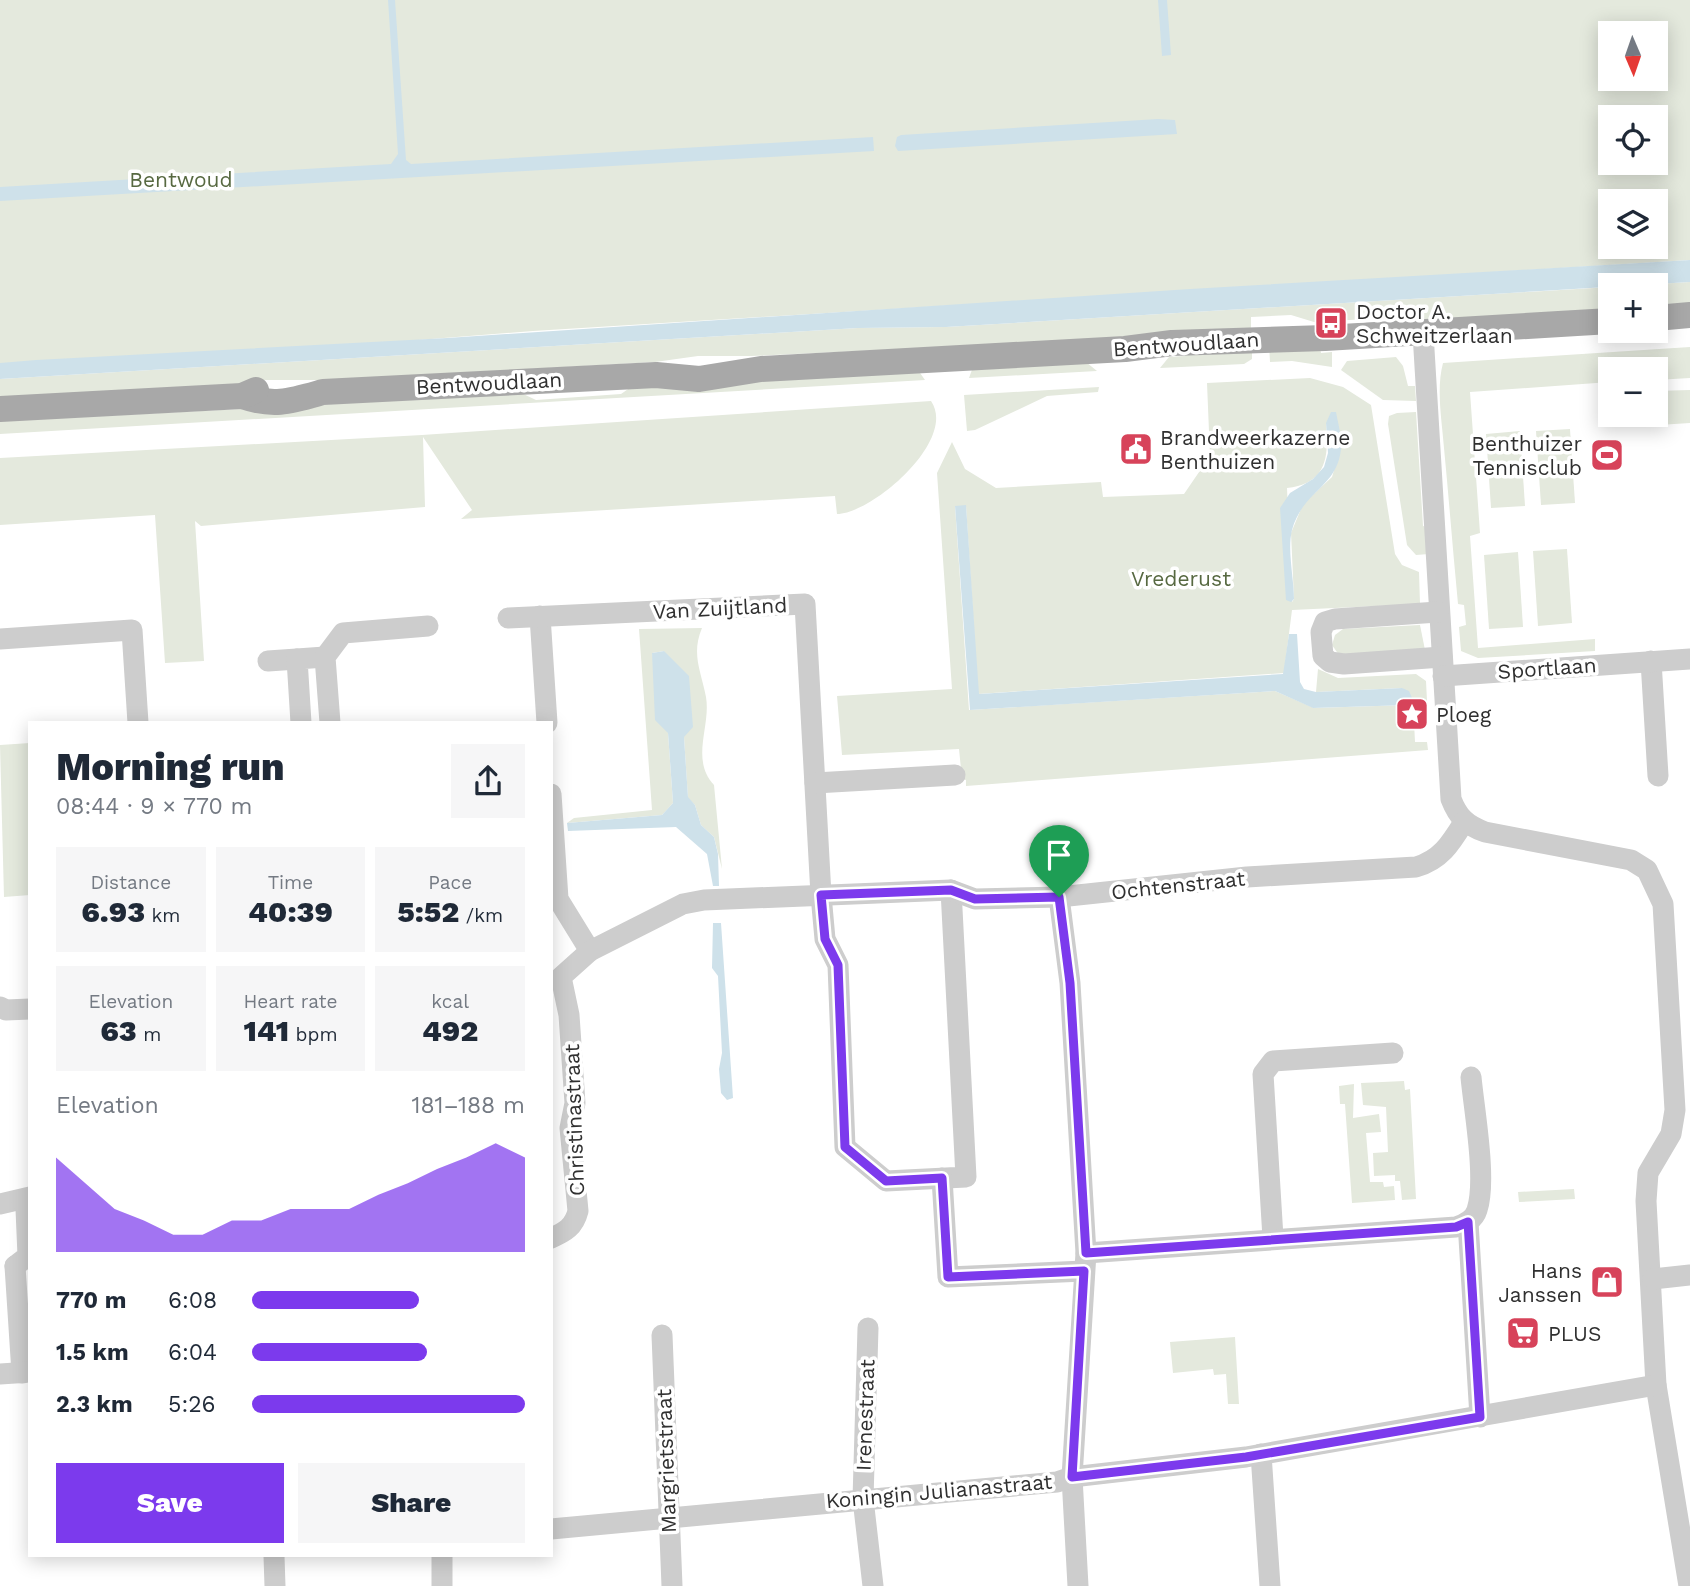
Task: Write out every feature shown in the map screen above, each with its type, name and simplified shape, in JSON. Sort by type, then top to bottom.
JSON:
[{"type":"main road","points":[[1668,317],[1690,316]]},
{"type":"main road","name":"Bentwoudlaan","points":[[0,409],[242,396],[263,387],[288,385],[323,392],[656,375],[699,379],[761,369],[1125,349],[1233,339],[1423,333],[1598,322]]},
{"type":"street","points":[[1423,333],[1451,799],[1464,821],[1485,832],[1631,860],[1647,870],[1657,885],[1663,904],[1675,1110],[1671,1134],[1648,1173],[1646,1201],[1653,1279],[1656,1385],[1689,1586]]},
{"type":"street","name":"Van Zuijtland","points":[[508,618],[805,604],[825,939],[838,965],[845,1147],[886,1181],[966,1177],[951,890]]},
{"type":"street","name":"Sportlaan","points":[[1438,612],[1335,619],[1325,622],[1321,632],[1323,656],[1330,662],[1344,664],[1442,666],[1690,659]]},
{"type":"street","points":[[540,616],[547,721]]},
{"type":"street","points":[[330,721],[325,657],[343,633],[428,625]]},
{"type":"street","points":[[0,639],[132,630],[138,721]]},
{"type":"street","points":[[268,661],[325,657]]},
{"type":"street","points":[[297,659],[301,721]]},
{"type":"street","points":[[1651,661],[1658,776]]},
{"type":"street","points":[[815,783],[956,775]]},
{"type":"street","name":"Ochtenstraat","points":[[821,895],[951,890],[975,899],[1059,897],[1247,877],[1416,867],[1434,861],[1449,847],[1464,821]]},
{"type":"street","points":[[553,824],[558,899],[590,951]]},
{"type":"street","name":"Christinastraat","points":[[553,1237],[567,1231],[575,1221],[578,1211],[570,1128],[575,1103],[569,1015],[556,977],[590,951],[683,904],[704,900],[821,895]]},
{"type":"street","points":[[1059,897],[1070,983],[1085,1262],[1072,1477],[1078,1586]]},
{"type":"street","points":[[0,1007],[6,1010],[28,1009]]},
{"type":"street","points":[[1273,1238],[1263,1074],[1273,1061],[1393,1053]]},
{"type":"street","points":[[942,1178],[948,1277],[1273,1238],[1456,1227],[1468,1222],[1477,1213],[1481,1186],[1471,1077]]},
{"type":"street","points":[[0,1374],[26,1373],[8,1261],[28,1256],[26,1209],[11,1201]]},
{"type":"street","points":[[1468,1222],[1480,1417]]},
{"type":"street","points":[[1653,1279],[1690,1275]]},
{"type":"street","name":"Irenestraat","points":[[868,1328],[863,1499],[873,1586]]},
{"type":"street","name":"Margrietstraat","points":[[662,1335],[667,1517],[672,1586]]},
{"type":"street","name":"Koningin Julianastraat","points":[[553,1529],[1057,1482],[1072,1477],[1261,1454],[1656,1385]]},
{"type":"street","points":[[1261,1454],[1270,1586]]},
{"type":"street","points":[[274,1557],[275,1586]]},
{"type":"street","points":[[442,1557],[442,1586]]},
{"type":"green space","name":"Bentwoud","points":[[0,0],[1690,0],[1690,260],[533,331],[0,373]]},
{"type":"green space","points":[[1690,282],[1690,306],[1668,307],[1668,283]]},
{"type":"green space","points":[[1598,288],[1598,312],[1385,325],[1385,318],[1314,322],[1291,315],[1251,317],[1251,333],[751,356],[698,356],[655,362],[334,380],[265,380],[231,385],[0,399],[0,379],[858,328],[946,327]]},
{"type":"green space","points":[[1269,344],[1320,347],[1321,353],[1332,352],[1332,367],[1292,361],[1270,362]]},
{"type":"green space","points":[[1690,347],[1690,378],[1668,379],[1668,357],[1598,357],[1598,383],[1470,392],[1480,533],[1470,536],[1478,648],[1595,639],[1595,651],[1478,658],[1461,651],[1459,627],[1466,625],[1464,605],[1458,604],[1441,416],[1440,383],[1443,363]]},
{"type":"green space","points":[[1197,348],[1252,351],[1252,359],[1244,364],[1160,368],[1169,357],[1184,356]]},
{"type":"green space","points":[[1396,357],[1403,366],[1408,386],[1415,386],[1416,401],[1383,400],[1341,370],[1347,361]]},
{"type":"green space","points":[[1086,362],[1097,371],[969,378],[973,367]]},
{"type":"green space","points":[[918,370],[925,380],[0,434],[0,421],[303,406],[517,391],[536,400],[621,394],[634,385]]},
{"type":"green space","name":"Vrederust","points":[[1310,378],[1343,387],[1371,405],[1395,554],[1402,565],[1419,572],[1420,604],[1292,610],[1284,673],[978,694],[966,506],[955,506],[969,710],[1275,691],[1314,708],[1409,705],[1402,688],[1316,692],[1318,669],[1338,678],[1416,674],[1426,681],[1428,721],[1414,722],[1415,742],[1427,742],[1428,750],[966,786],[966,780],[962,779],[959,749],[842,755],[837,696],[952,689],[937,473],[952,442],[965,469],[996,488],[1101,482],[1103,497],[1184,494],[1210,456],[1207,383]],"holes":[[[1326,423],[1341,447],[1332,477],[1303,504],[1291,533],[1292,602],[1287,488],[1310,481],[1323,466],[1327,447]]]},
{"type":"green space","points":[[1099,387],[1098,392],[1047,396],[975,430],[967,431],[964,395]]},
{"type":"green space","points":[[1690,390],[1690,423],[1668,424],[1668,391]]},
{"type":"green space","points":[[931,401],[936,417],[933,435],[922,454],[889,489],[852,511],[837,514],[835,496],[461,519],[472,510],[423,437],[425,507],[201,526],[195,521],[204,661],[165,663],[155,515],[0,525],[0,458],[422,435]]},
{"type":"green space","points":[[1416,412],[1423,526],[1427,527],[1429,554],[1416,555],[1407,545],[1388,424],[1389,416]]},
{"type":"green space","points":[[1570,429],[1575,503],[1541,505],[1536,431]]},
{"type":"green space","points":[[1520,431],[1525,506],[1491,508],[1486,434]]},
{"type":"green space","points":[[1567,549],[1572,623],[1538,626],[1533,551]]},
{"type":"green space","points":[[1518,552],[1523,627],[1489,629],[1484,555]]},
{"type":"green space","points":[[1420,625],[1425,650],[1339,655],[1332,645],[1335,635],[1343,629]]},
{"type":"green space","points":[[702,628],[697,654],[707,708],[702,754],[707,775],[714,785],[722,869],[714,837],[701,825],[695,805],[688,798],[684,737],[664,651],[652,653],[668,733],[673,803],[662,815],[567,823],[574,818],[652,810],[639,629]]},
{"type":"green space","points":[[28,743],[28,895],[4,897],[0,745]]},
{"type":"green space","points":[[1404,1081],[1405,1090],[1410,1089],[1416,1199],[1402,1200],[1400,1181],[1395,1181],[1395,1175],[1374,1176],[1373,1153],[1388,1152],[1386,1107],[1363,1105],[1361,1083]]},
{"type":"green space","points":[[1354,1084],[1353,1118],[1379,1114],[1381,1132],[1366,1133],[1370,1182],[1383,1182],[1384,1187],[1394,1186],[1395,1200],[1352,1203],[1345,1104],[1340,1104],[1339,1086]]},
{"type":"green space","points":[[1574,1189],[1575,1199],[1519,1202],[1518,1192]]},
{"type":"green space","points":[[1235,1337],[1239,1404],[1228,1404],[1226,1374],[1214,1375],[1213,1369],[1173,1373],[1170,1342]]},
{"type":"shaded area","points":[[388,0],[395,0],[406,160],[411,164],[873,137],[874,151],[0,201],[0,187],[391,164],[398,154]]},
{"type":"shaded area","points":[[1158,0],[1167,0],[1171,55],[1162,56]]},
{"type":"shaded area","points":[[1175,120],[1177,134],[898,151],[895,146],[897,137],[901,135]]},
{"type":"shaded area","points":[[1690,260],[1690,282],[1668,283],[1668,273],[1598,273],[1598,288],[946,327],[858,328],[0,379],[0,363],[36,360],[447,338],[1190,289]]},
{"type":"shaded area","points":[[1331,412],[1336,412],[1341,449],[1333,472],[1304,506],[1292,530],[1290,555],[1294,599],[1291,602],[1286,600],[1280,508],[1290,493],[1313,479],[1324,467],[1328,453],[1326,423]]},
{"type":"shaded area","points":[[966,505],[979,694],[1283,674],[1289,634],[1297,634],[1300,682],[1304,689],[1316,692],[1402,688],[1409,691],[1413,700],[1409,705],[1313,708],[1275,691],[970,710],[955,506]]},
{"type":"shaded area","points":[[664,651],[689,676],[693,727],[684,737],[688,797],[695,805],[701,825],[714,837],[718,854],[719,886],[713,886],[707,854],[676,827],[568,831],[567,823],[662,815],[673,803],[668,733],[655,720],[652,653]]},
{"type":"shaded area","points":[[713,923],[721,923],[733,1098],[727,1100],[721,1093],[719,1069],[722,1053],[718,976],[712,968]]},
{"type":"place","name":"Doctor A. Schweitzerlaan","points":[[1331,323]]},
{"type":"place","name":"Brandweerkazerne Benthuizen","points":[[1136,449]]},
{"type":"place","name":"Benthuizer Tennisclub","points":[[1607,455]]},
{"type":"place","name":"Ploeg","points":[[1412,714]]},
{"type":"place","name":"Hans Janssen","points":[[1607,1282]]},
{"type":"place","name":"PLUS","points":[[1523,1333]]},
{"type":"route","points":[[951,890],[975,899],[1059,897],[1070,983],[1086,1253],[1456,1227],[1468,1222],[1480,1417],[1246,1457],[1072,1477],[1084,1271],[948,1277],[942,1178],[886,1181],[845,1147],[838,965],[825,939],[821,895],[951,890]]}]
